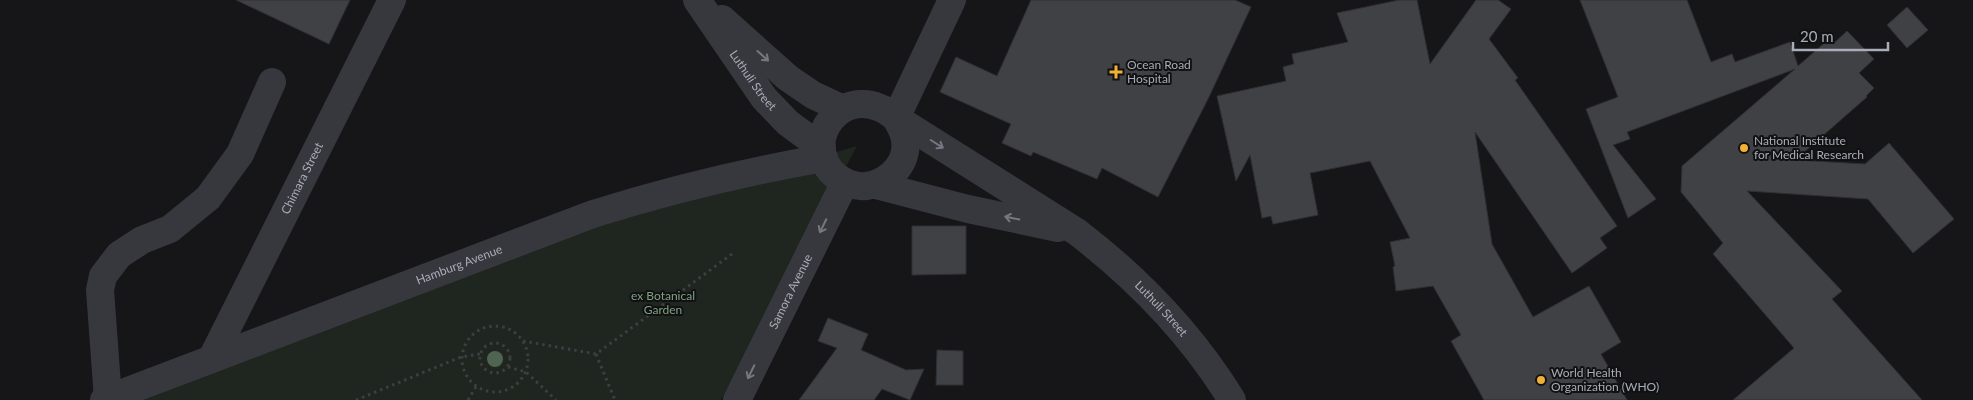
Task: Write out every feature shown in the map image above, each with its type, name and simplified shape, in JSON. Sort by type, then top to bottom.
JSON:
[{"type":"street","name":"Chimara Street","points":[[212,358],[392,0]]},
{"type":"street","name":"Luthuli Street","points":[[697,0],[764,98],[788,123],[823,153]]},
{"type":"street","name":"Luthuli Street","points":[[701,0],[788,78],[813,95],[843,108]]},
{"type":"street","points":[[896,118],[952,0]]},
{"type":"street","points":[[106,399],[100,290],[103,276],[119,255],[142,240],[170,230],[208,198],[240,154],[272,82]]},
{"type":"street","points":[[857,104],[871,104],[885,108],[896,118],[904,132],[906,148],[901,164],[891,177],[876,185],[860,187],[845,182],[832,172],[823,153],[822,137],[833,116],[843,108],[857,104]]},
{"type":"street","name":"Luthuli Street","points":[[896,118],[1077,232],[1105,253],[1156,302],[1198,351],[1232,400]]},
{"type":"street","name":"Hamburg Avenue","points":[[106,399],[592,214],[663,192],[823,153]]},
{"type":"street","name":"Samora Avenue","points":[[737,400],[845,182]]},
{"type":"street","name":"Luthuli Street","points":[[876,185],[968,209],[1077,232]]},
{"type":"path","points":[[523,341],[596,354],[732,254]]},
{"type":"path","points":[[493,326],[515,332],[523,341],[528,352],[526,372],[519,382],[509,389],[498,393],[487,392],[476,387],[467,379],[461,357],[464,346],[470,336],[482,329],[493,326]]},
{"type":"path","points":[[492,343],[506,348],[510,357],[508,367],[499,373],[488,372],[481,365],[480,354],[486,345],[492,343]]},
{"type":"path","points":[[356,400],[461,357],[480,354]]},
{"type":"path","points":[[596,354],[615,400]]},
{"type":"path","points":[[508,367],[526,372],[556,400]]},
{"type":"path","points":[[468,400],[476,387]]},
{"type":"green space","name":"ex Botanical Garden","points":[[857,146],[721,400],[143,400],[610,218]]},
{"type":"building","points":[[236,0],[350,0],[329,44]]},
{"type":"building","points":[[1031,0],[1235,0],[1251,7],[1208,99],[1158,197],[1102,168],[1097,179],[1033,152],[1031,156],[1002,143],[1011,124],[940,92],[956,57],[997,76]]},
{"type":"building","points":[[1399,0],[1417,0],[1430,64],[1476,0],[1498,0],[1511,9],[1489,39],[1518,78],[1515,80],[1617,226],[1600,238],[1607,248],[1572,273],[1475,132],[1492,244],[1533,317],[1589,286],[1621,342],[1601,354],[1627,400],[1484,400],[1451,341],[1461,335],[1433,286],[1396,291],[1393,267],[1395,266],[1390,242],[1410,238],[1370,161],[1310,173],[1318,215],[1273,224],[1271,216],[1262,218],[1250,155],[1236,181],[1217,96],[1286,81],[1283,67],[1294,64],[1292,54],[1348,42],[1337,13]]},
{"type":"building","points":[[1580,0],[1687,0],[1711,62],[1732,54],[1735,62],[1790,42],[1798,66],[1829,39],[1833,44],[1847,31],[1874,59],[1859,73],[1874,88],[1867,97],[1795,160],[1865,164],[1889,143],[1954,219],[1913,253],[1868,199],[1747,191],[1842,291],[1832,299],[1922,400],[1733,400],[1794,348],[1713,254],[1723,243],[1681,192],[1682,166],[1795,69],[1627,132],[1630,139],[1613,145],[1656,199],[1628,218],[1586,109],[1618,97]]},
{"type":"building","points":[[1907,7],[1928,30],[1907,48],[1887,25]]},
{"type":"building","points":[[912,226],[966,226],[966,274],[912,275]]},
{"type":"building","points":[[828,318],[868,334],[861,350],[906,370],[924,369],[910,400],[882,389],[874,400],[799,400],[837,348],[818,341]]},
{"type":"building","points":[[937,350],[963,351],[963,385],[936,385]]},
{"type":"place","name":"Ocean Road Hospital","points":[[1116,72]]},
{"type":"place","name":"National Institute for Medical Research","points":[[1744,148]]},
{"type":"place","name":"World Health Organization (WHO)","points":[[1541,380]]}]
